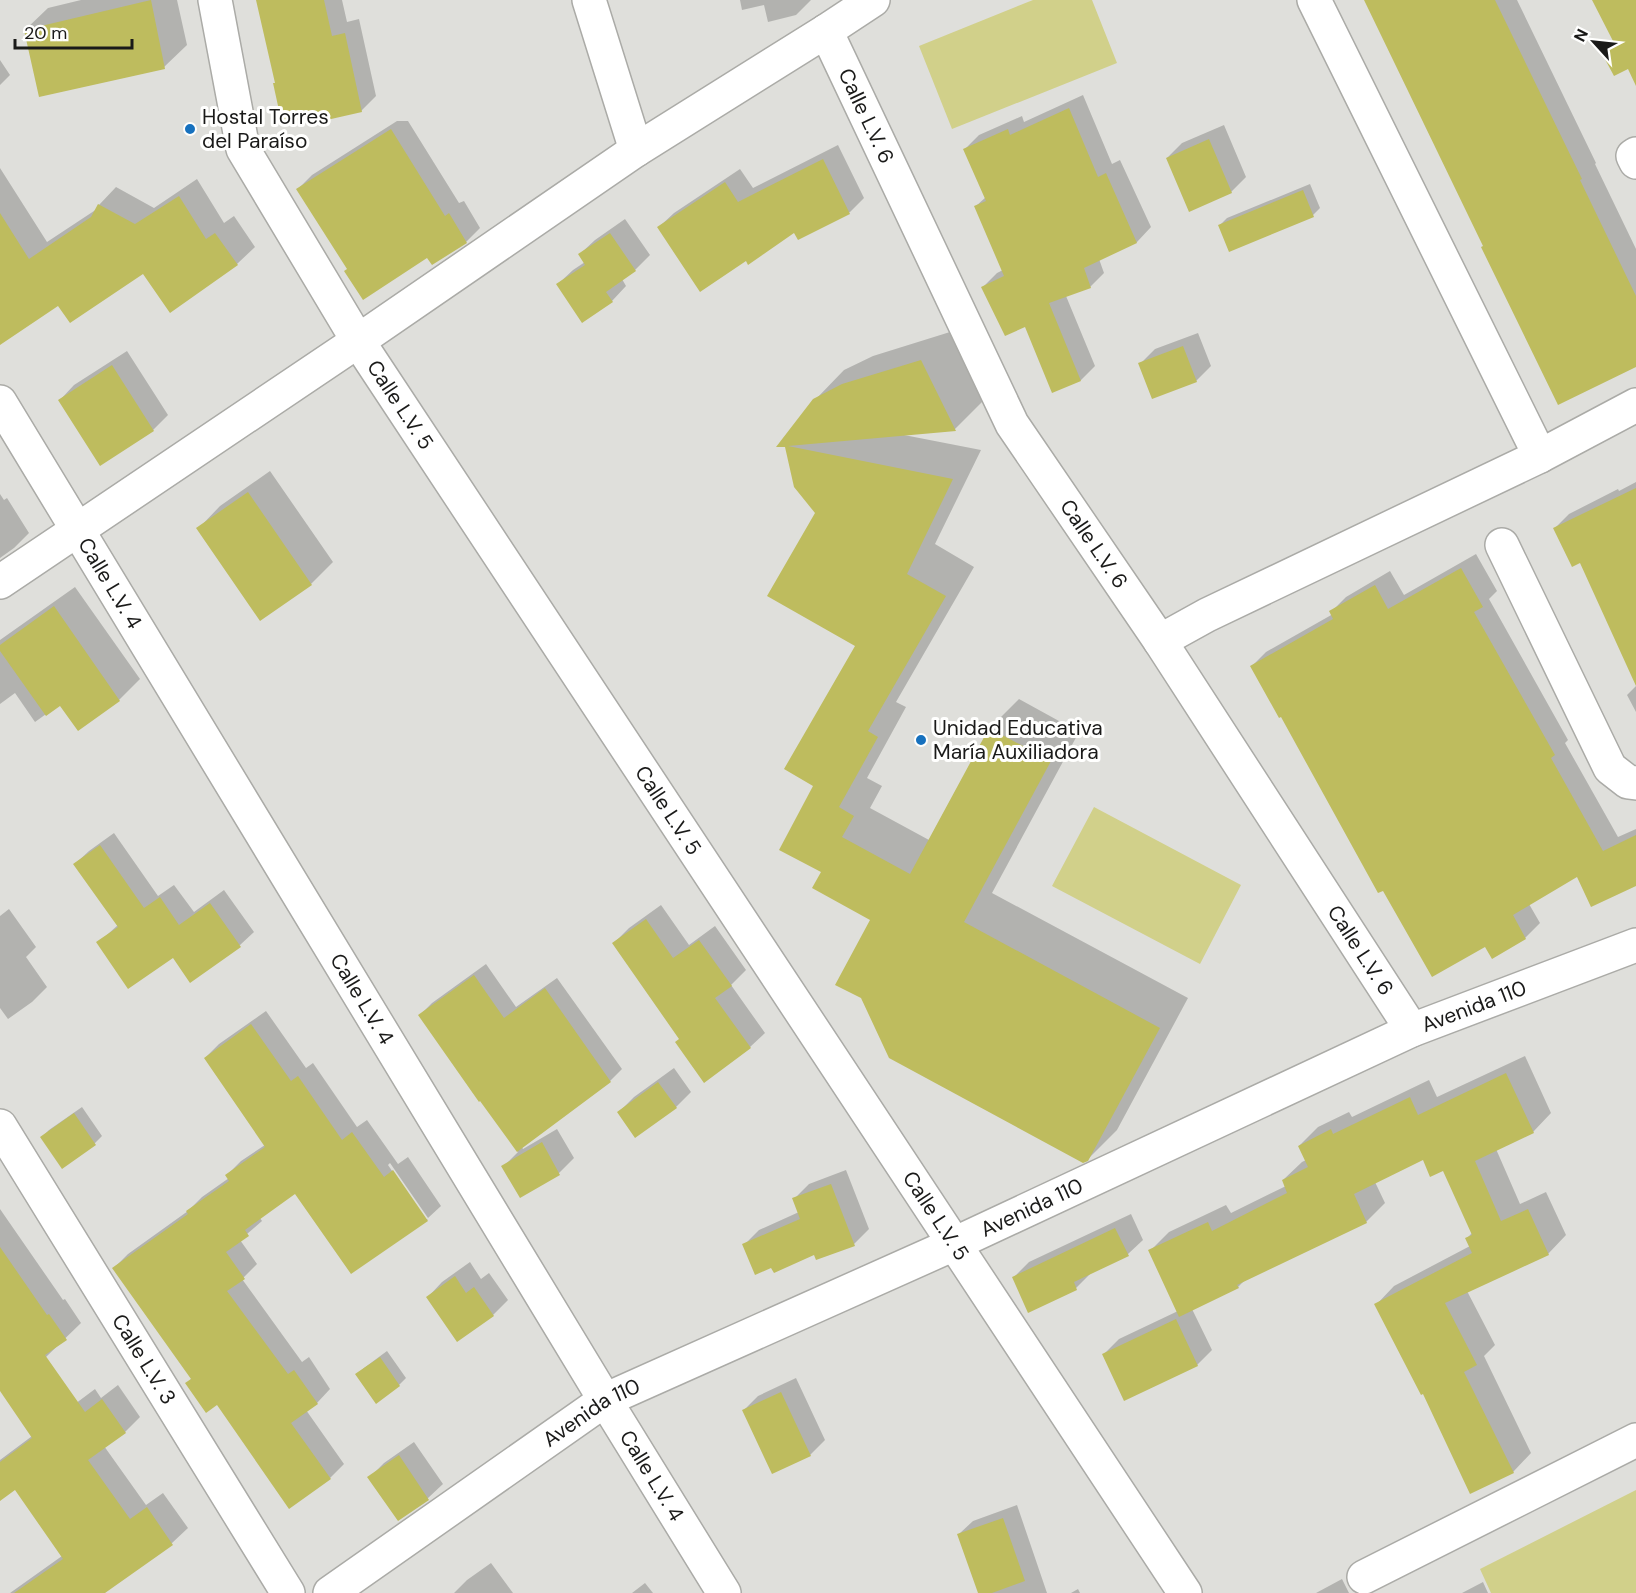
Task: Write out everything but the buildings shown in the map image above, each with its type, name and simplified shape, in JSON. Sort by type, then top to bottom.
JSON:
[{"type":"street","name":"Calle L.V. 5","points":[[215,0],[243,150],[358,341],[1185,1593]]},
{"type":"street","points":[[589,0],[636,150]]},
{"type":"street","points":[[0,582],[636,150],[873,0]]},
{"type":"street","points":[[1314,0],[1540,456]]},
{"type":"street","name":"Calle L.V. 6","points":[[826,31],[1012,424],[1160,641],[1412,1030]]},
{"type":"street","points":[[1636,154],[1633,156],[1636,162]]},
{"type":"street","name":"Calle L.V. 4","points":[[0,402],[724,1593]]},
{"type":"street","points":[[1160,641],[1207,615],[1540,456],[1636,405]]},
{"type":"street","points":[[1502,545],[1610,768],[1628,782],[1636,783]]},
{"type":"street","name":"Avenida 110","points":[[330,1593],[605,1400],[954,1244],[1412,1030],[1636,945]]},
{"type":"street","name":"Calle L.V. 3","points":[[0,1126],[288,1593]]},
{"type":"street","points":[[1364,1577],[1636,1440]]},
{"type":"shaded area","points":[[1033,0],[1092,0],[1117,63],[952,129],[919,46]]},
{"type":"shaded area","points":[[1094,807],[1241,885],[1200,964],[1052,886]]},
{"type":"shaded area","points":[[1636,1490],[1636,1593],[1491,1593],[1480,1569]]},
{"type":"place","name":"Hostal Torres del Paraíso","points":[[190,129]]},
{"type":"place","name":"Unidad Educativa María Auxiliadora","points":[[921,740]]}]
